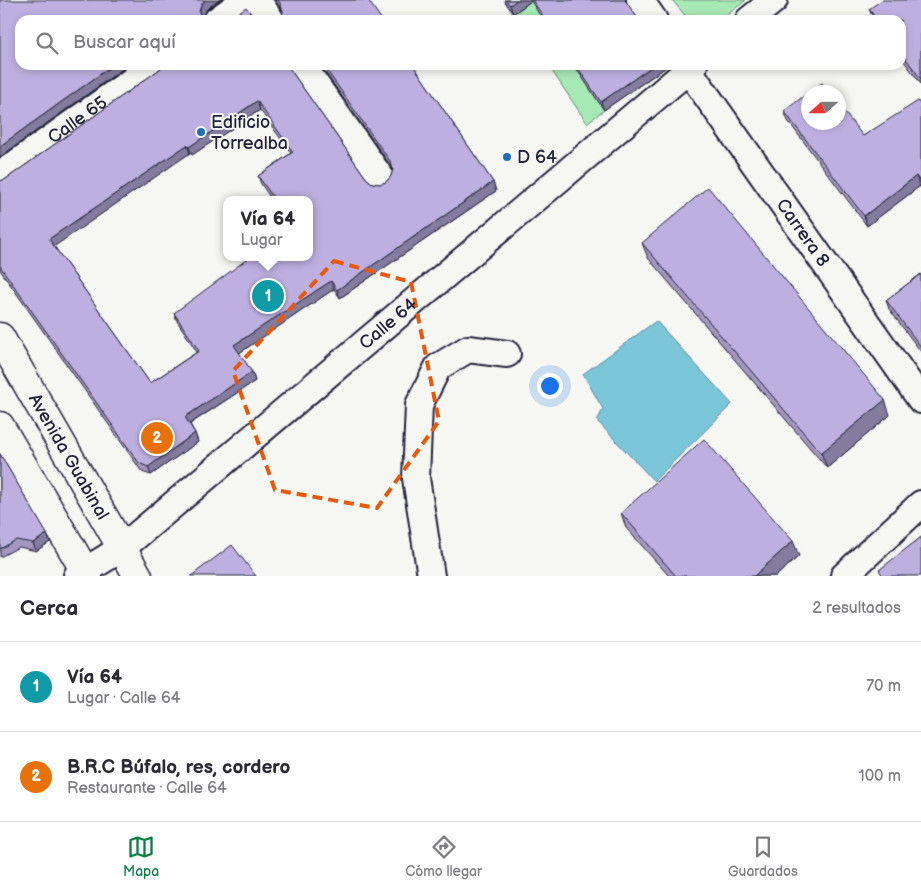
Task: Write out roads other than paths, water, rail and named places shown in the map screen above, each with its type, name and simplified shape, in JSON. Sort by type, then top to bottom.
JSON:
[{"type":"main road","name":"Avenida Guabinal","points":[[0,337],[138,576]]},
{"type":"main road","points":[[0,426],[83,574]]},
{"type":"street","points":[[224,15],[245,0]]},
{"type":"street","points":[[257,0],[268,15]]},
{"type":"street","points":[[640,0],[650,15]]},
{"type":"street","points":[[755,15],[774,0]]},
{"type":"street","name":"Calle 65","points":[[0,175],[147,70]]},
{"type":"street","points":[[305,70],[381,178]]},
{"type":"street","name":"Calle 64","points":[[83,574],[122,548],[685,70]]},
{"type":"street","name":"Carrera 8","points":[[691,70],[921,400]]},
{"type":"street","points":[[431,576],[416,478],[420,405],[438,367],[468,349],[507,354]]},
{"type":"street","points":[[844,576],[921,504]]},
{"type":"water","points":[[656,321],[732,404],[654,481],[597,421],[603,409],[583,374]]},
{"type":"place","name":"Edificio Torrealba","points":[[201,132]]},
{"type":"place","name":"D 64","points":[[507,157]]},
{"type":"place","name":"Vía 64","points":[[268,296]]},
{"type":"place","name":"B.R.C Búfalo, res, cordero","points":[[157,438]]}]
